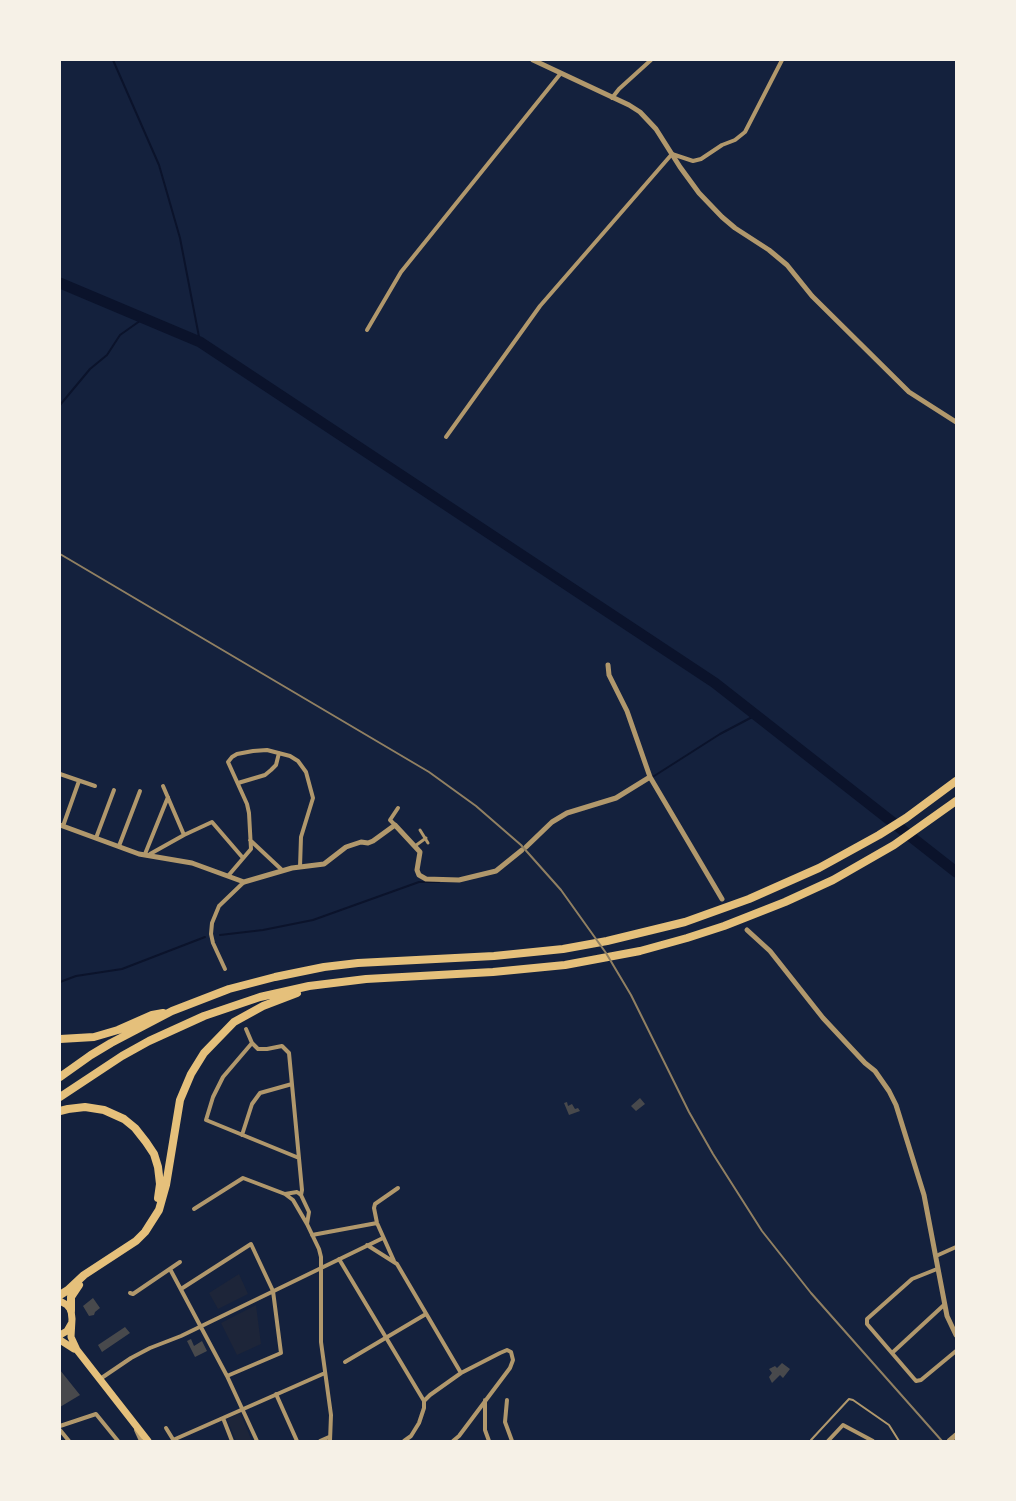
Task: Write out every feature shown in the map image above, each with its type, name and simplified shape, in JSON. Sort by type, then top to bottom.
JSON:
[{"type":"highway","points":[[60,1077],[111,1043],[172,1011],[229,989],[283,975],[324,967],[383,961],[494,956],[590,944],[670,926],[719,910],[764,893],[819,868],[906,818],[956,781]]},
{"type":"highway","points":[[60,1097],[122,1056],[177,1028],[243,1002],[309,986],[386,977],[493,972],[598,960],[660,947],[724,926],[785,902],[833,880],[894,845],[956,801]]},
{"type":"highway","points":[[60,1295],[136,1241],[152,1222],[159,1210],[166,1186],[180,1100],[191,1074],[204,1053],[234,1022],[263,1006],[309,986]]},
{"type":"highway","points":[[60,1039],[94,1037],[118,1030],[152,1015],[172,1011]]},
{"type":"highway","points":[[60,1111],[85,1107],[104,1110],[124,1119],[135,1128],[146,1142],[156,1161],[160,1184],[152,1222]]},
{"type":"highway","points":[[60,1335],[71,1326],[71,1297],[77,1287],[91,1272]]},
{"type":"highway","points":[[60,1301],[67,1305],[71,1315],[71,1337],[73,1342],[148,1441]]},
{"type":"highway","points":[[60,1340],[82,1356]]},
{"type":"street","points":[[533,60],[629,105],[648,119],[699,193],[722,217],[787,265],[812,296],[909,392],[956,422]]},
{"type":"street","points":[[612,98],[619,89],[651,60]]},
{"type":"street","points":[[672,154],[694,161],[740,137],[745,132],[782,60]]},
{"type":"street","points":[[367,330],[401,272],[561,73]]},
{"type":"street","points":[[446,437],[536,312],[672,154]]},
{"type":"street","points":[[608,665],[610,675],[627,711],[650,777],[722,899]]},
{"type":"street","points":[[228,876],[251,849],[249,813],[228,762],[237,754],[268,750],[290,756],[303,766],[306,772],[313,798],[301,837],[300,867]]},
{"type":"street","points":[[238,784],[265,775],[276,765],[279,753]]},
{"type":"street","points":[[60,774],[95,786]]},
{"type":"street","points":[[398,808],[390,820],[420,852],[417,870],[419,875],[426,879],[459,880],[496,871],[524,849],[552,822],[567,813],[616,798],[650,777]]},
{"type":"street","points":[[79,781],[62,825],[119,846],[192,863],[244,882]]},
{"type":"street","points":[[163,786],[184,835]]},
{"type":"street","points":[[96,838],[114,790]]},
{"type":"street","points":[[119,846],[140,792]]},
{"type":"street","points":[[147,854],[168,797]]},
{"type":"street","points":[[147,854],[212,822],[243,858]]},
{"type":"street","points":[[226,970],[212,943],[212,923],[219,906],[244,882],[282,870],[324,864],[346,848],[361,842],[373,842],[395,826]]},
{"type":"street","points":[[420,830],[428,843]]},
{"type":"street","points":[[415,846],[426,838]]},
{"type":"street","points":[[250,840],[282,870]]},
{"type":"street","points":[[747,930],[770,951],[823,1018],[865,1063],[875,1071],[890,1091],[924,1195],[947,1316],[956,1335]]},
{"type":"street","points":[[246,1029],[252,1043],[258,1049],[282,1046],[289,1053],[301,1195],[309,1212],[307,1224]]},
{"type":"street","points":[[252,1043],[223,1077],[213,1097],[206,1120],[299,1158]]},
{"type":"street","points":[[242,1135],[252,1104],[260,1092],[292,1084]]},
{"type":"street","points":[[194,1209],[243,1178],[286,1194],[293,1200],[307,1224],[319,1249],[322,1267],[320,1322],[331,1415],[329,1439],[320,1441]]},
{"type":"street","points":[[398,1188],[375,1204],[377,1223],[394,1261],[462,1373]]},
{"type":"street","points":[[286,1194],[297,1192],[301,1195]]},
{"type":"street","points":[[312,1235],[377,1223]]},
{"type":"street","points":[[100,1380],[131,1358],[383,1238]]},
{"type":"street","points":[[181,1289],[251,1244],[273,1291],[281,1353],[227,1376]]},
{"type":"street","points":[[367,1245],[394,1261]]},
{"type":"street","points":[[936,1256],[956,1247]]},
{"type":"street","points":[[339,1259],[424,1401],[424,1408],[419,1423],[411,1436],[404,1441]]},
{"type":"street","points":[[130,1293],[133,1294],[180,1262]]},
{"type":"street","points":[[170,1269],[227,1376],[257,1441]]},
{"type":"street","points":[[937,1269],[912,1279],[867,1319],[867,1324],[916,1381],[921,1380],[956,1351]]},
{"type":"street","points":[[892,1353],[945,1304]]},
{"type":"street","points":[[345,1362],[426,1314]]},
{"type":"street","points":[[424,1401],[462,1373],[500,1353],[507,1350],[511,1352],[513,1360],[510,1368],[459,1436],[453,1441]]},
{"type":"street","points":[[166,1428],[174,1440],[325,1372]]},
{"type":"street","points":[[276,1394],[297,1441]]},
{"type":"street","points":[[485,1400],[485,1430],[489,1441]]},
{"type":"street","points":[[508,1400],[505,1422],[512,1441]]},
{"type":"street","points":[[60,1426],[96,1414],[118,1441]]},
{"type":"street","points":[[223,1418],[232,1441]]},
{"type":"street","points":[[133,1423],[141,1441]]},
{"type":"street","points":[[828,1441],[843,1424],[874,1441]]},
{"type":"street","points":[[60,1430],[69,1441]]},
{"type":"lane","points":[[811,1440],[849,1400],[853,1400],[889,1425],[899,1441]]},
{"type":"shaded area","points":[[239,1274],[248,1294],[218,1309],[209,1293]]},
{"type":"shaded area","points":[[256,1305],[261,1344],[237,1355],[221,1323]]},
{"type":"shaded area","points":[[240,1413],[252,1441],[236,1441],[227,1419]]},
{"type":"building","points":[[640,1098],[645,1104],[636,1111],[631,1106]]},
{"type":"building","points":[[567,1102],[568,1106],[572,1104],[575,1109],[578,1108],[580,1111],[569,1115],[564,1103]]},
{"type":"building","points":[[93,1298],[100,1308],[94,1315],[89,1316],[83,1306]]},
{"type":"building","points":[[125,1327],[130,1333],[102,1352],[98,1345]]},
{"type":"building","points":[[191,1339],[194,1346],[202,1341],[207,1351],[195,1357],[187,1341]]},
{"type":"building","points":[[782,1363],[790,1369],[783,1378],[780,1375],[772,1383],[769,1377],[772,1373],[769,1369],[775,1366],[777,1368]]},
{"type":"building","points":[[60,1370],[80,1395],[60,1407]]},
{"type":"waterway","points":[[113,60],[159,165],[180,238],[200,342]]},
{"type":"waterway","points":[[60,283],[200,342],[715,683],[956,872]]},
{"type":"waterway","points":[[60,405],[90,369],[107,355],[120,335],[144,318]]},
{"type":"waterway","points":[[651,778],[720,734],[756,715]]},
{"type":"waterway","points":[[220,935],[263,930],[313,920],[419,882],[439,882]]},
{"type":"waterway","points":[[60,982],[76,976],[122,969],[205,937]]},
{"type":"railway","points":[[60,554],[429,772],[476,806],[521,845],[561,890],[606,953],[631,995],[689,1112],[713,1154],[762,1231],[811,1293],[942,1441]]}]
